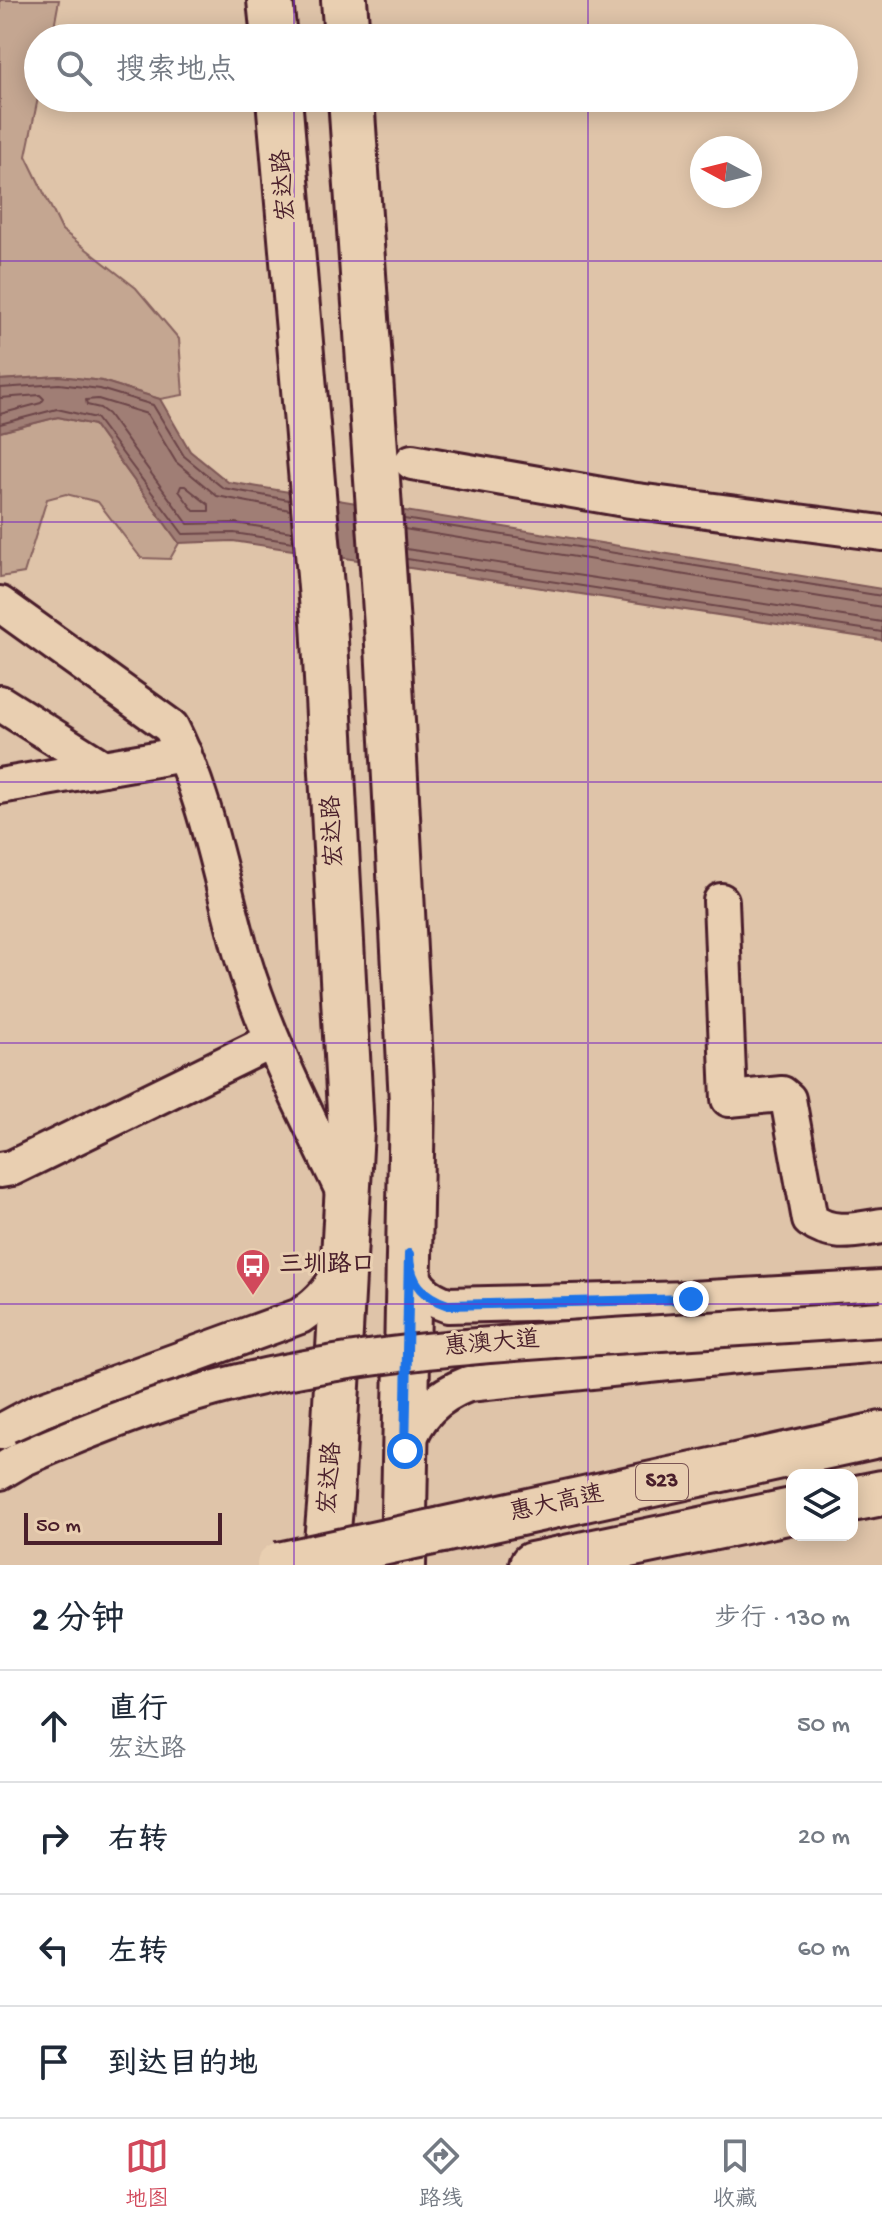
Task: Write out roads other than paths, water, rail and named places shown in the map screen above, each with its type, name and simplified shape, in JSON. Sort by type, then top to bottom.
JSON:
[{"type":"main road","points":[[270,0],[273,24]]},
{"type":"main road","points":[[344,0],[346,24]]},
{"type":"main road","name":"宏达路","points":[[280,112],[324,622],[351,1130],[325,1565]]},
{"type":"main road","points":[[353,112],[393,466],[387,626],[412,1102],[403,1565]]},
{"type":"main road","name":"惠大高速","points":[[279,1565],[882,1434]]},
{"type":"main road","points":[[858,1498],[882,1493]]},
{"type":"main road","name":"S23","points":[[532,1565],[786,1512]]},
{"type":"street","points":[[393,466],[882,533]]},
{"type":"street","points":[[0,604],[171,727],[210,826],[244,959],[272,1041],[347,1199]]},
{"type":"street","points":[[0,703],[103,768]]},
{"type":"street","points":[[0,786],[184,754]]},
{"type":"street","points":[[721,901],[729,1099],[782,1094],[788,1099],[810,1220],[823,1230],[838,1232],[882,1226]]},
{"type":"street","points":[[0,1170],[12,1168],[272,1041]]},
{"type":"street","points":[[0,1432],[41,1410],[300,1316],[324,1297],[334,1284],[344,1253]]},
{"type":"street","points":[[409,1254],[412,1277],[418,1287],[426,1295],[448,1305],[691,1299],[882,1288]]},
{"type":"street","name":"惠澳大道","points":[[11,1466],[70,1437],[154,1408],[237,1383],[323,1365],[429,1350],[882,1319]]},
{"type":"street","points":[[405,1451],[417,1422],[427,1410],[439,1399],[468,1384],[882,1344]]},
{"type":"water","points":[[59,376],[102,381],[160,399],[190,451],[228,482],[882,589],[882,640],[233,541],[179,543],[94,425],[58,417],[0,432],[0,380]]},
{"type":"place","name":"三圳路口","points":[[253,1297]]}]
